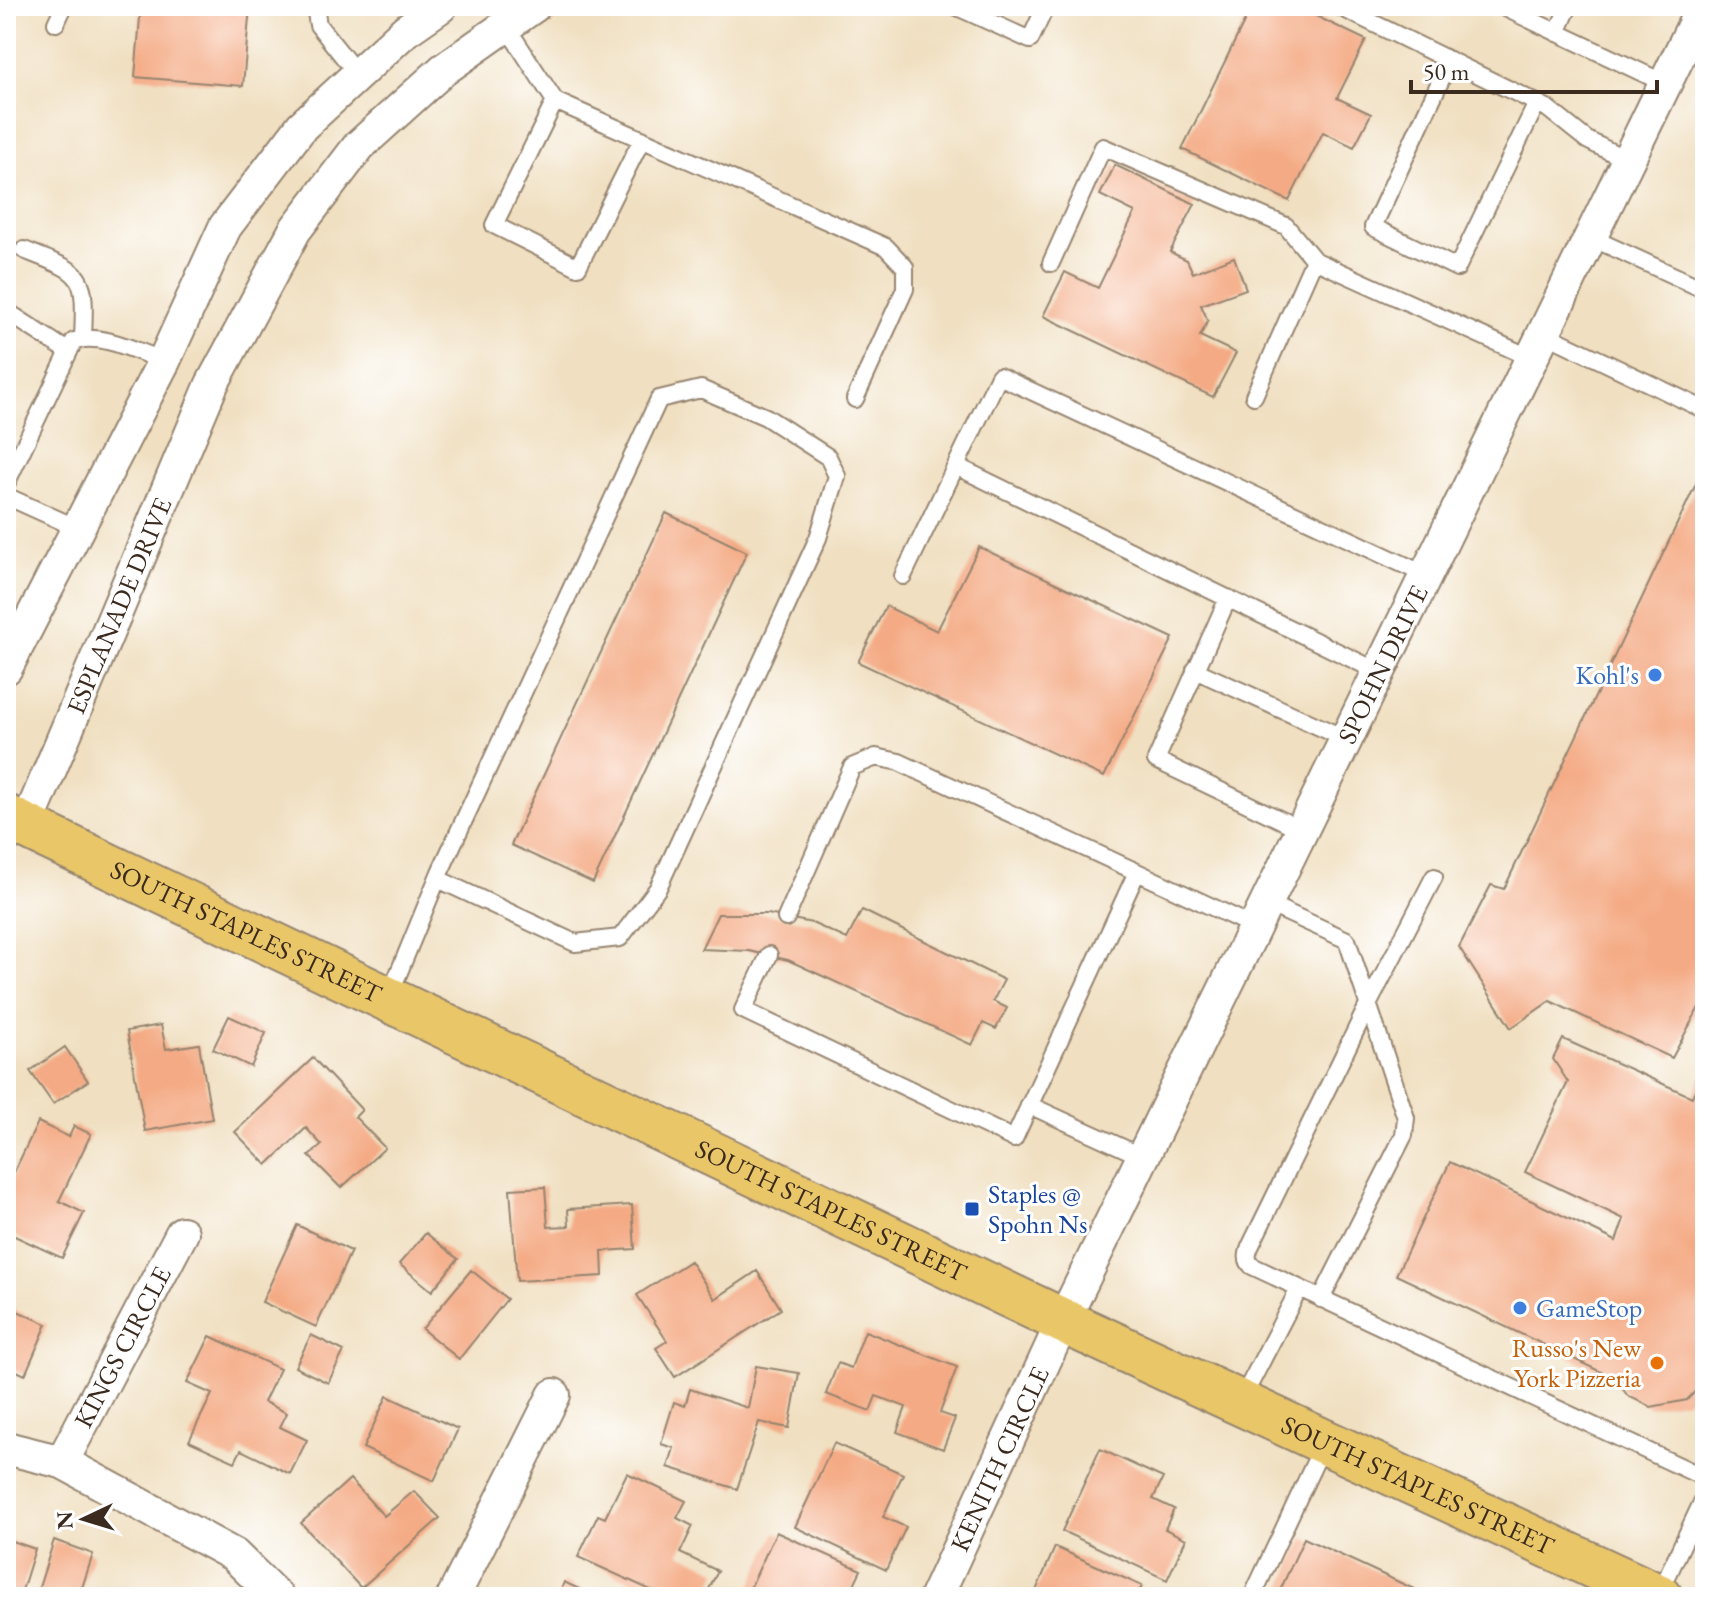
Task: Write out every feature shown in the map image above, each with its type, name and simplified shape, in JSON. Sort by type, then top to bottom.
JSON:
[{"type":"main road","name":"SOUTH STAPLES STREET","points":[[16,822],[1063,1321],[1659,1597]]},
{"type":"street","points":[[6,668],[164,361],[225,227],[302,126],[405,31],[441,6]]},
{"type":"street","name":"ESPLANADE DRIVE","points":[[16,822],[212,384],[295,230],[359,146],[391,116],[443,70],[534,6]]},
{"type":"street","name":"SPOHN DRIVE","points":[[1063,1321],[1703,6]]},
{"type":"street","points":[[358,75],[391,116]]},
{"type":"street","points":[[164,361],[212,384]]},
{"type":"street","name":"KINGS CIRCLE","points":[[62,1462],[182,1233]]},
{"type":"street","name":"KENITH CIRCLE","points":[[936,1597],[1063,1321]]},
{"type":"street","points":[[453,1597],[554,1395]]},
{"type":"street","points":[[6,1448],[62,1462],[234,1555],[277,1597]]},
{"type":"lane","points":[[56,23],[64,6]]},
{"type":"lane","points":[[315,6],[318,25],[358,75]]},
{"type":"lane","points":[[955,6],[1030,40],[1046,6]]},
{"type":"lane","points":[[1338,6],[1547,108],[1587,140],[1627,160]]},
{"type":"lane","points":[[1501,6],[1664,83]]},
{"type":"lane","points":[[1557,33],[1569,6]]},
{"type":"lane","points":[[506,26],[555,101],[886,247],[905,267],[905,289],[855,399]]},
{"type":"lane","points":[[1450,60],[1373,227],[1387,234],[1457,268],[1537,103]]},
{"type":"lane","points":[[555,101],[494,225],[578,267],[642,139]]},
{"type":"lane","points":[[1051,263],[1103,147],[1286,226],[1314,260],[1705,410]]},
{"type":"lane","points":[[1590,237],[1705,290]]},
{"type":"lane","points":[[24,250],[71,269],[79,280],[84,300],[83,338]]},
{"type":"lane","points":[[1254,396],[1314,260]]},
{"type":"lane","points":[[6,311],[69,352]]},
{"type":"lane","points":[[6,484],[74,341],[97,339],[164,361]]},
{"type":"lane","points":[[903,576],[999,376],[1426,575]]},
{"type":"lane","points":[[388,1000],[438,879],[659,399],[701,389],[766,417],[828,457],[837,476],[818,538],[658,888],[620,938],[575,943],[438,879]]},
{"type":"lane","points":[[956,466],[1379,672]]},
{"type":"lane","points":[[6,496],[77,528]]},
{"type":"lane","points":[[1228,598],[1156,760],[1302,830]]},
{"type":"lane","points":[[1195,670],[1346,739]]},
{"type":"lane","points":[[786,918],[852,767],[876,757],[899,762],[1137,872],[1260,915],[1347,940],[1406,1118],[1406,1128],[1321,1299]]},
{"type":"lane","points":[[769,955],[743,1010],[1014,1139],[1137,872]]},
{"type":"lane","points":[[1434,877],[1368,1005],[1247,1256],[1252,1266],[1299,1289],[1705,1478]]},
{"type":"lane","points":[[1029,1105],[1143,1157]]},
{"type":"lane","points":[[1240,1403],[1299,1289]]},
{"type":"lane","points":[[1252,1597],[1324,1442]]},
{"type":"lane","points":[[1659,1597],[1705,1496]]},
{"type":"building","points":[[141,6],[250,6],[243,86],[135,77]]},
{"type":"building","points":[[1252,6],[1295,6],[1366,40],[1337,98],[1371,114],[1354,147],[1323,132],[1289,201],[1182,149]]},
{"type":"building","points":[[1115,165],[1195,204],[1170,252],[1187,260],[1193,273],[1234,257],[1246,289],[1201,305],[1208,321],[1200,336],[1236,353],[1213,397],[1043,316],[1065,272],[1098,288],[1135,212],[1100,195]]},
{"type":"building","name":"Kohl's","points":[[1705,465],[1705,996],[1672,1058],[1550,1001],[1511,1028],[1459,947],[1491,885],[1504,889]]},
{"type":"building","points":[[666,513],[747,552],[593,883],[511,845]]},
{"type":"building","points":[[979,547],[1173,638],[1104,777],[858,662],[886,606],[937,631]]},
{"type":"building","points":[[862,910],[1004,980],[993,1001],[1007,1008],[996,1029],[983,1023],[972,1045],[788,960],[749,951],[701,949],[718,914],[768,914],[812,923],[847,939]]},
{"type":"building","points":[[229,1016],[266,1033],[251,1067],[213,1049]]},
{"type":"building","points":[[161,1025],[166,1049],[199,1044],[212,1119],[145,1131],[127,1031]]},
{"type":"building","points":[[1563,1039],[1692,1097],[1705,1069],[1705,1381],[1687,1400],[1651,1407],[1628,1396],[1614,1378],[1396,1275],[1450,1162],[1616,1241],[1624,1219],[1525,1172],[1568,1082],[1553,1059]]},
{"type":"building","points":[[65,1047],[88,1081],[53,1104],[30,1071]]},
{"type":"building","points":[[313,1058],[362,1110],[355,1117],[385,1148],[341,1188],[309,1156],[322,1145],[306,1128],[267,1165],[235,1132]]},
{"type":"building","points":[[38,1122],[69,1137],[74,1126],[91,1134],[59,1201],[84,1213],[62,1258],[6,1232],[6,1189]]},
{"type":"building","points":[[545,1187],[548,1227],[569,1226],[568,1209],[632,1205],[635,1249],[602,1251],[603,1276],[517,1281],[510,1189]]},
{"type":"building","points":[[297,1225],[351,1251],[316,1327],[262,1302]]},
{"type":"building","points":[[426,1233],[458,1259],[432,1291],[399,1264]]},
{"type":"building","points":[[690,1261],[715,1299],[757,1271],[781,1309],[675,1377],[656,1348],[667,1341],[637,1295]]},
{"type":"building","points":[[471,1270],[507,1299],[459,1359],[422,1329]]},
{"type":"building","points":[[6,1306],[47,1324],[25,1375],[6,1366]]},
{"type":"building","points":[[865,1331],[957,1367],[940,1413],[955,1418],[943,1449],[897,1432],[906,1407],[876,1396],[870,1411],[826,1394],[838,1363],[851,1368]]},
{"type":"building","points":[[311,1335],[344,1351],[328,1383],[295,1367]]},
{"type":"building","points":[[210,1336],[280,1369],[264,1402],[287,1413],[280,1427],[307,1440],[290,1474],[241,1450],[235,1462],[189,1441],[212,1394],[187,1383]]},
{"type":"building","points":[[756,1366],[799,1373],[789,1428],[759,1422],[737,1489],[668,1467],[674,1448],[661,1444],[674,1402],[685,1406],[690,1389],[748,1408]]},
{"type":"building","points":[[387,1396],[458,1429],[434,1481],[363,1448]]},
{"type":"building","points":[[834,1443],[903,1474],[883,1517],[906,1527],[886,1570],[795,1527]]},
{"type":"building","points":[[1100,1449],[1163,1478],[1153,1499],[1174,1509],[1165,1529],[1186,1539],[1167,1580],[1062,1531]]},
{"type":"building","points":[[627,1473],[686,1501],[677,1518],[693,1526],[680,1553],[718,1571],[705,1597],[666,1597],[578,1557],[598,1515],[605,1518]]},
{"type":"building","points":[[350,1479],[384,1516],[414,1491],[440,1518],[361,1588],[301,1523]]},
{"type":"building","points":[[776,1532],[861,1570],[848,1597],[746,1597]]},
{"type":"building","points":[[1304,1538],[1431,1597],[1278,1595]]},
{"type":"building","points":[[6,1539],[35,1549],[20,1597],[6,1597]]},
{"type":"building","points":[[54,1540],[93,1554],[81,1591],[97,1597],[36,1597]]},
{"type":"building","points":[[1055,1547],[1142,1586],[1137,1597],[1045,1597],[1035,1593]]},
{"type":"building","points":[[564,1582],[596,1597],[558,1597]]},
{"type":"place","name":"Kohl's","points":[[1655,675]]},
{"type":"place","name":"Staples @ Spohn Ns","points":[[972,1209]]},
{"type":"place","name":"GameStop","points":[[1520,1308]]},
{"type":"place","name":"Russo's New York Pizzeria","points":[[1657,1363]]}]
